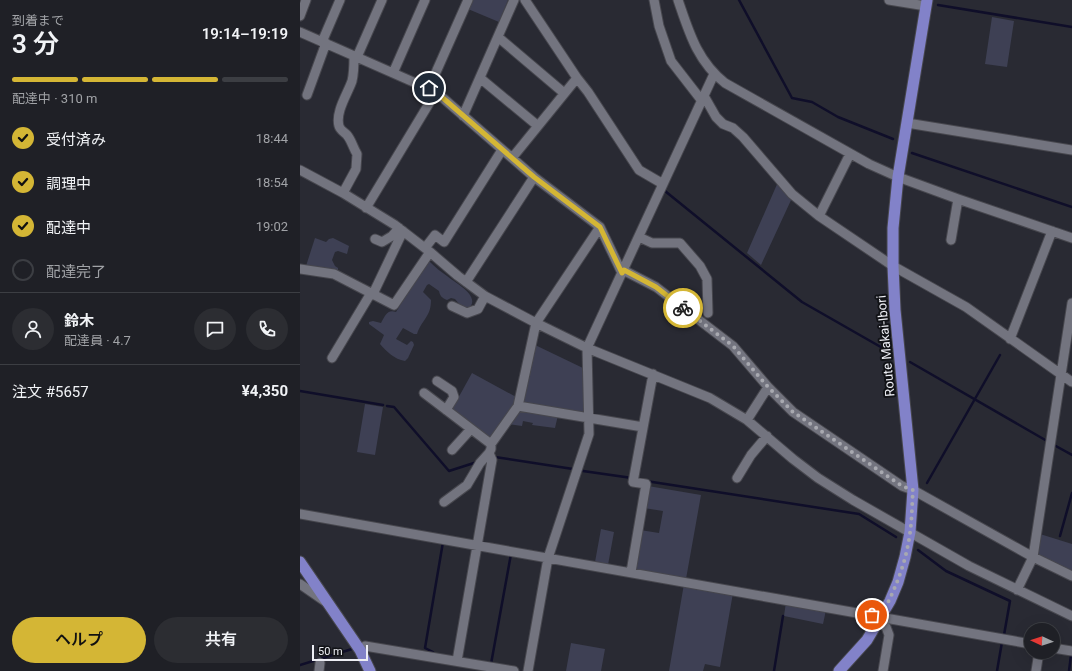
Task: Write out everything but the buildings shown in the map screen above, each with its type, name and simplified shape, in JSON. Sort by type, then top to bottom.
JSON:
[{"type":"main road","name":"Route Makai-Ibori","points":[[840,671],[867,640],[890,601],[898,582],[910,532],[913,490],[895,310],[893,228],[898,177],[926,3]]},
{"type":"main road","points":[[300,562],[360,650],[370,671]]},
{"type":"street","points":[[300,16],[306,0]]},
{"type":"street","points":[[307,95],[324,42],[340,0]]},
{"type":"street","points":[[343,193],[356,169],[357,154],[351,141],[339,126],[339,119],[344,99],[353,75],[356,56],[382,0]]},
{"type":"street","points":[[393,73],[425,0]]},
{"type":"street","points":[[366,208],[433,90],[468,0]]},
{"type":"street","points":[[463,116],[514,0]]},
{"type":"street","points":[[525,0],[639,170],[663,184]]},
{"type":"street","points":[[654,0],[659,26],[671,61],[703,98],[716,117],[723,124],[733,128],[743,137],[792,194],[819,216],[893,266],[966,307],[1072,382]]},
{"type":"street","points":[[889,0],[926,3]]},
{"type":"street","points":[[680,1],[688,31],[701,58],[714,74],[732,86],[850,154],[898,177],[958,200],[1072,238]]},
{"type":"street","points":[[300,32],[433,90],[534,177],[600,227],[623,271],[656,287],[733,346],[768,387],[793,412],[902,486],[913,490],[1033,557],[1072,576]]},
{"type":"street","points":[[498,37],[564,94]]},
{"type":"street","points":[[528,671],[548,558],[589,434],[587,348],[714,74]]},
{"type":"street","points":[[480,78],[538,126]]},
{"type":"street","points":[[512,158],[577,78]]},
{"type":"street","points":[[907,123],[1072,150]]},
{"type":"street","points":[[300,269],[334,274],[394,305],[428,250],[435,235],[444,242],[502,150]]},
{"type":"street","points":[[819,216],[850,154]]},
{"type":"street","points":[[300,171],[343,193],[401,230],[485,296],[587,348],[710,398],[747,420],[818,478],[853,500],[969,566],[1072,616]]},
{"type":"street","points":[[466,282],[534,177]]},
{"type":"street","points":[[951,240],[958,200]]},
{"type":"street","points":[[444,502],[468,485],[480,463],[518,406],[536,323],[600,227]]},
{"type":"street","points":[[375,239],[382,242],[401,230]]},
{"type":"street","points":[[332,358],[372,294],[401,230]]},
{"type":"street","points":[[1010,339],[1052,231]]},
{"type":"street","points":[[639,237],[652,243],[680,243],[700,266],[707,279],[708,313]]},
{"type":"street","points":[[452,306],[466,313],[478,309],[485,296]]},
{"type":"street","points":[[1017,590],[1033,557],[1072,304]]},
{"type":"street","points":[[631,572],[646,484],[633,482],[653,374]]},
{"type":"street","points":[[437,381],[452,391],[454,398],[446,410]]},
{"type":"street","points":[[747,420],[768,387]]},
{"type":"street","points":[[424,393],[471,428],[490,449],[492,460],[457,661]]},
{"type":"street","points":[[518,406],[643,427]]},
{"type":"street","points":[[452,450],[471,428]]},
{"type":"street","points":[[737,478],[751,455],[767,436]]},
{"type":"street","points":[[300,514],[631,572],[879,620],[894,619],[1024,643]]},
{"type":"street","points":[[300,584],[327,603]]},
{"type":"street","points":[[883,671],[889,635],[892,633],[894,619]]},
{"type":"street","points":[[879,620],[886,627],[889,635]]},
{"type":"street","points":[[360,650],[365,646],[514,671]]},
{"type":"street","points":[[1060,649],[1072,651]]},
{"type":"street","points":[[1036,671],[1038,659]]},
{"type":"shaded area","points":[[472,0],[508,0],[499,22],[468,9]]},
{"type":"shaded area","points":[[992,17],[1014,21],[1007,67],[985,64]]},
{"type":"shaded area","points":[[778,182],[792,198],[761,265],[747,253]]},
{"type":"shaded area","points":[[315,238],[326,242],[333,238],[349,246],[347,254],[338,251],[335,252],[332,260],[338,270],[335,271],[306,266]]},
{"type":"shaded area","points":[[427,261],[461,286],[470,295],[472,300],[471,305],[467,310],[455,299],[451,298],[447,300],[443,298],[439,291],[429,284],[427,285],[423,292],[431,300],[431,306],[417,334],[403,328],[396,339],[407,345],[411,341],[413,342],[414,345],[405,361],[394,357],[380,344],[384,335],[369,324],[369,322],[373,321],[381,323],[388,312],[396,312]]},
{"type":"shaded area","points":[[533,344],[585,369],[586,416],[521,406]]},
{"type":"shaded area","points":[[472,373],[518,398],[492,439],[488,439],[451,411]]},
{"type":"shaded area","points":[[365,404],[383,407],[375,455],[357,452]]},
{"type":"shaded area","points":[[519,408],[558,415],[555,428],[532,425],[533,423],[523,421],[522,426],[508,424]]},
{"type":"shaded area","points":[[648,486],[701,495],[686,579],[633,570],[640,530],[659,533],[663,511],[644,508]]},
{"type":"shaded area","points":[[601,529],[614,532],[608,565],[595,562]]},
{"type":"shaded area","points":[[1040,534],[1072,544],[1072,573],[1038,556]]},
{"type":"shaded area","points":[[684,584],[733,593],[720,667],[705,664],[703,671],[669,671]]},
{"type":"shaded area","points":[[786,602],[826,610],[823,624],[784,616]]},
{"type":"shaded area","points":[[571,643],[605,649],[601,671],[566,671]]},
{"type":"waterway","points":[[739,0],[792,98],[812,102],[838,117],[893,139]]},
{"type":"waterway","points":[[938,5],[1072,27]]},
{"type":"waterway","points":[[912,153],[1072,207]]},
{"type":"waterway","points":[[665,191],[802,302],[886,350]]},
{"type":"waterway","points":[[927,483],[1000,355]]},
{"type":"waterway","points":[[910,362],[1047,441]]},
{"type":"waterway","points":[[300,391],[383,405]]},
{"type":"waterway","points":[[387,406],[394,407],[449,471],[477,462]]},
{"type":"waterway","points":[[1054,445],[1072,455]]},
{"type":"waterway","points":[[495,457],[573,469]]},
{"type":"waterway","points":[[583,471],[632,478]]},
{"type":"waterway","points":[[646,481],[859,514],[896,537]]},
{"type":"waterway","points":[[1060,536],[1072,493]]},
{"type":"waterway","points":[[433,655],[433,652],[425,648],[443,542]]},
{"type":"waterway","points":[[918,550],[946,571],[1010,601],[1004,635]]},
{"type":"waterway","points":[[491,664],[511,554]]},
{"type":"waterway","points":[[774,671],[783,616]]},
{"type":"waterway","points":[[997,671],[1002,642]]},
{"type":"waterway","points":[[300,665],[352,649]]},
{"type":"waterway","points":[[1069,671],[1071,655]]},
{"type":"way so far","points":[[683,308],[733,346],[768,387],[793,412],[902,486],[913,490],[910,532],[898,582],[890,601],[880,617],[872,615]]},
{"type":"route","points":[[429,88],[436,92],[534,177],[600,227],[622,273],[624,270],[656,287],[683,308]]}]
